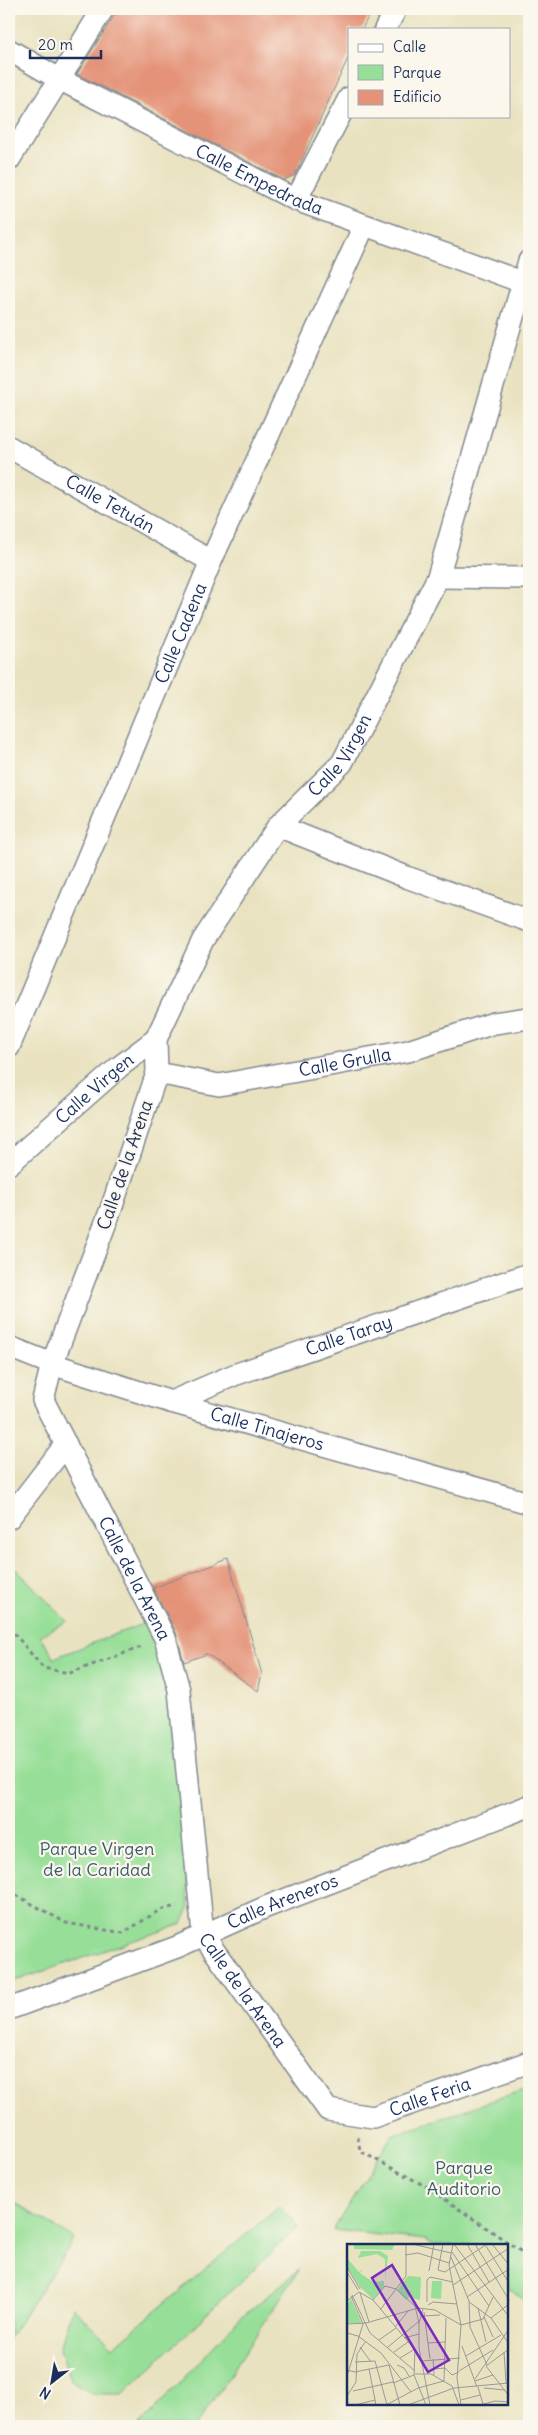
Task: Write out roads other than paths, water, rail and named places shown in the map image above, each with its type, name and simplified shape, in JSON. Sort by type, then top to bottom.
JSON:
[{"type":"street","points":[[9,160],[103,9]]},
{"type":"street","points":[[386,28],[396,9]]},
{"type":"street","name":"Calle Empedrada","points":[[9,50],[59,79],[296,200],[522,282]]},
{"type":"street","points":[[296,200],[348,100]]},
{"type":"street","name":"Calle Cadena","points":[[9,1047],[211,561],[364,226]]},
{"type":"street","name":"Calle Virgen","points":[[11,1156],[156,1039],[203,940],[278,826],[342,763],[438,577],[529,261]]},
{"type":"street","name":"Calle Tetuán","points":[[9,447],[211,561]]},
{"type":"street","points":[[438,577],[527,574]]},
{"type":"street","points":[[278,826],[408,878],[529,921]]},
{"type":"street","name":"Calle Grulla","points":[[157,1074],[219,1085],[408,1051],[494,1023],[529,1018]]},
{"type":"street","name":"Calle de la Arena","points":[[156,1039],[157,1074],[111,1209],[52,1364],[43,1400],[165,1638],[179,1690],[203,1936],[328,2110]]},
{"type":"street","name":"Calle Taray","points":[[170,1402],[234,1375],[529,1274]]},
{"type":"street","name":"Calle Tinajeros","points":[[9,1347],[52,1364],[170,1402],[529,1503]]},
{"type":"street","points":[[9,1518],[66,1444]]},
{"type":"street","name":"Calle Areneros","points":[[9,2009],[203,1936],[266,1907],[529,1806]]},
{"type":"street","name":"Calle Feria","points":[[328,2110],[373,2117],[529,2062]]},
{"type":"park label","name":"Parque Virgen de la Caridad","points":[[97,1859]]},
{"type":"park label","name":"Parque Auditorio","points":[[464,2178]]}]
